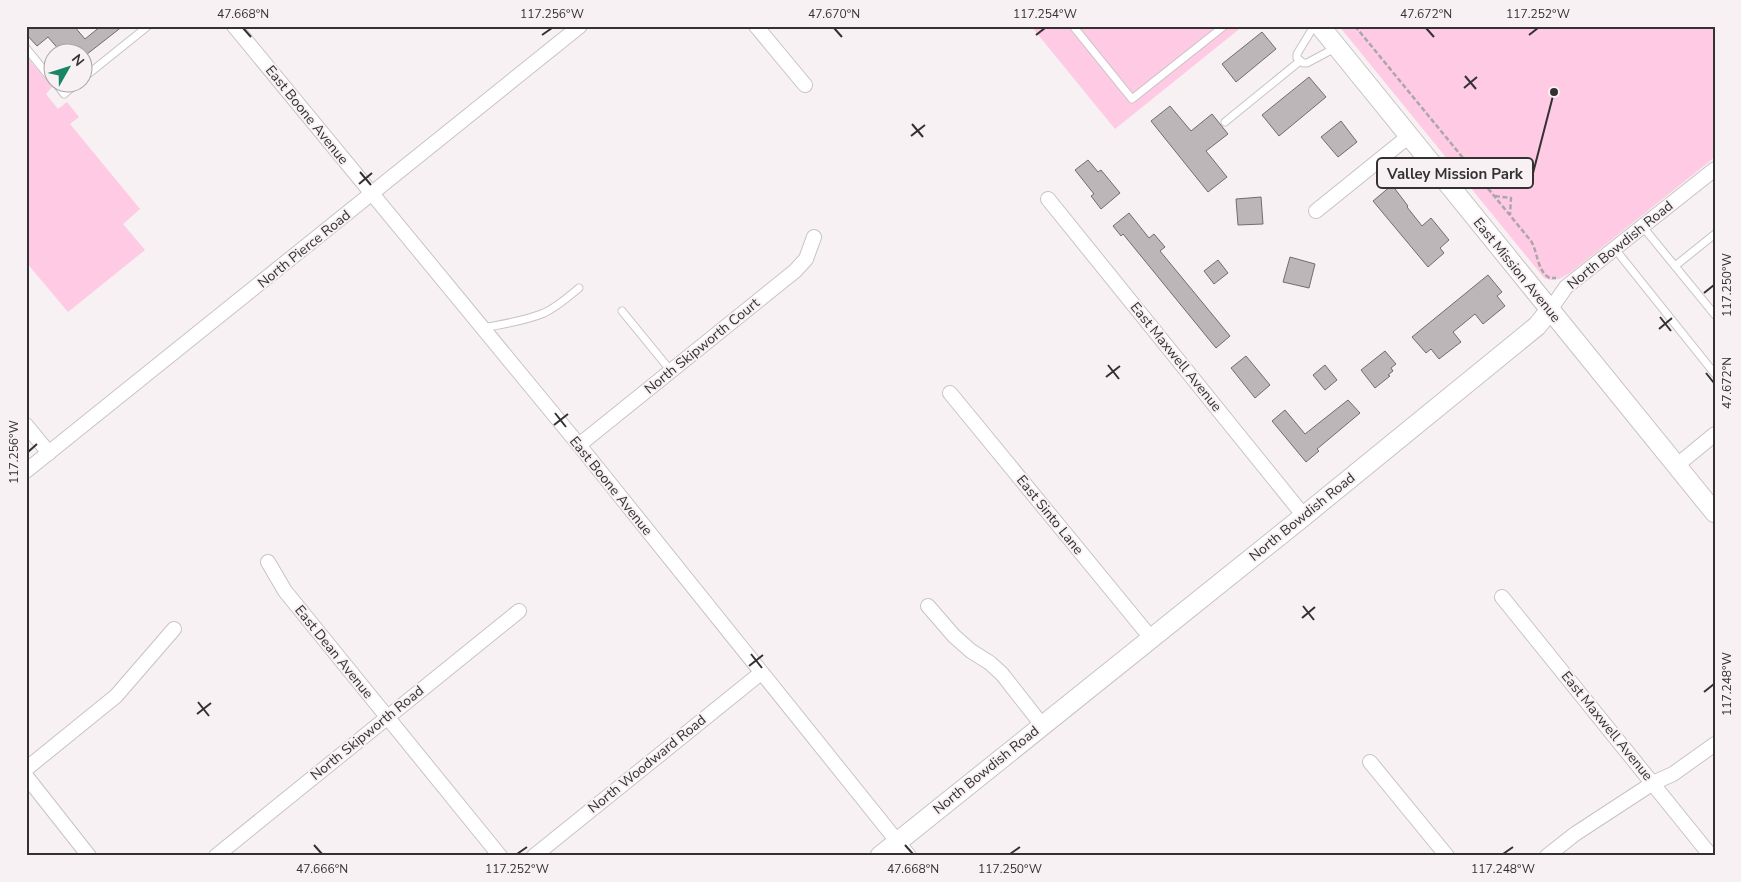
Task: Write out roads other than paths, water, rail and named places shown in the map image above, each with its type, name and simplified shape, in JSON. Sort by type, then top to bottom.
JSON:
[{"type":"street","name":"East Boone Avenue","points":[[234,26],[579,446],[903,849]]},
{"type":"street","name":"North Pierce Road","points":[[26,471],[372,195],[580,26]]},
{"type":"street","points":[[756,26],[804,85]]},
{"type":"street","name":"East Mission Avenue","points":[[1320,26],[1715,513]]},
{"type":"street","points":[[1316,211],[1409,136]]},
{"type":"street","name":"North Bowdish Road","points":[[880,856],[903,849],[1042,725],[1304,516],[1537,326],[1566,287],[1715,169]]},
{"type":"street","name":"East Maxwell Avenue","points":[[1048,199],[1304,516]]},
{"type":"street","name":"North Skipworth Court","points":[[579,446],[795,271],[806,259],[814,237]]},
{"type":"street","name":"East Sinto Lane","points":[[950,393],[1151,638]]},
{"type":"street","points":[[26,425],[49,453]]},
{"type":"street","points":[[1676,466],[1715,434]]},
{"type":"street","name":"East Dean Avenue","points":[[268,562],[285,591],[500,856]]},
{"type":"street","name":"East Maxwell Avenue","points":[[1502,597],[1711,856]]},
{"type":"street","points":[[928,606],[954,636],[1002,674],[1042,725]]},
{"type":"street","name":"North Skipworth Road","points":[[216,856],[519,611]]},
{"type":"street","points":[[26,769],[116,696],[174,629]]},
{"type":"street","name":"North Woodward Road","points":[[534,856],[760,673]]},
{"type":"street","points":[[1547,856],[1575,834],[1653,782],[1673,774],[1715,744]]},
{"type":"street","points":[[1370,762],[1447,856]]},
{"type":"street","points":[[26,776],[89,856]]},
{"type":"lane","points":[[92,71],[148,26]]},
{"type":"lane","points":[[1073,26],[1132,100],[1224,26]]},
{"type":"lane","points":[[1314,26],[1297,54],[1300,61],[1308,63],[1336,47]]},
{"type":"lane","points":[[26,48],[42,67]]},
{"type":"lane","points":[[1225,122],[1300,61]]},
{"type":"lane","points":[[1643,227],[1715,315]]},
{"type":"lane","points":[[1675,266],[1715,234]]},
{"type":"lane","points":[[1615,249],[1715,374]]},
{"type":"lane","points":[[482,328],[528,319],[544,313],[557,306],[579,288]]},
{"type":"lane","points":[[622,311],[671,371]]},
{"type":"place","name":"Valley Mission Park","points":[[1554,92]]}]
